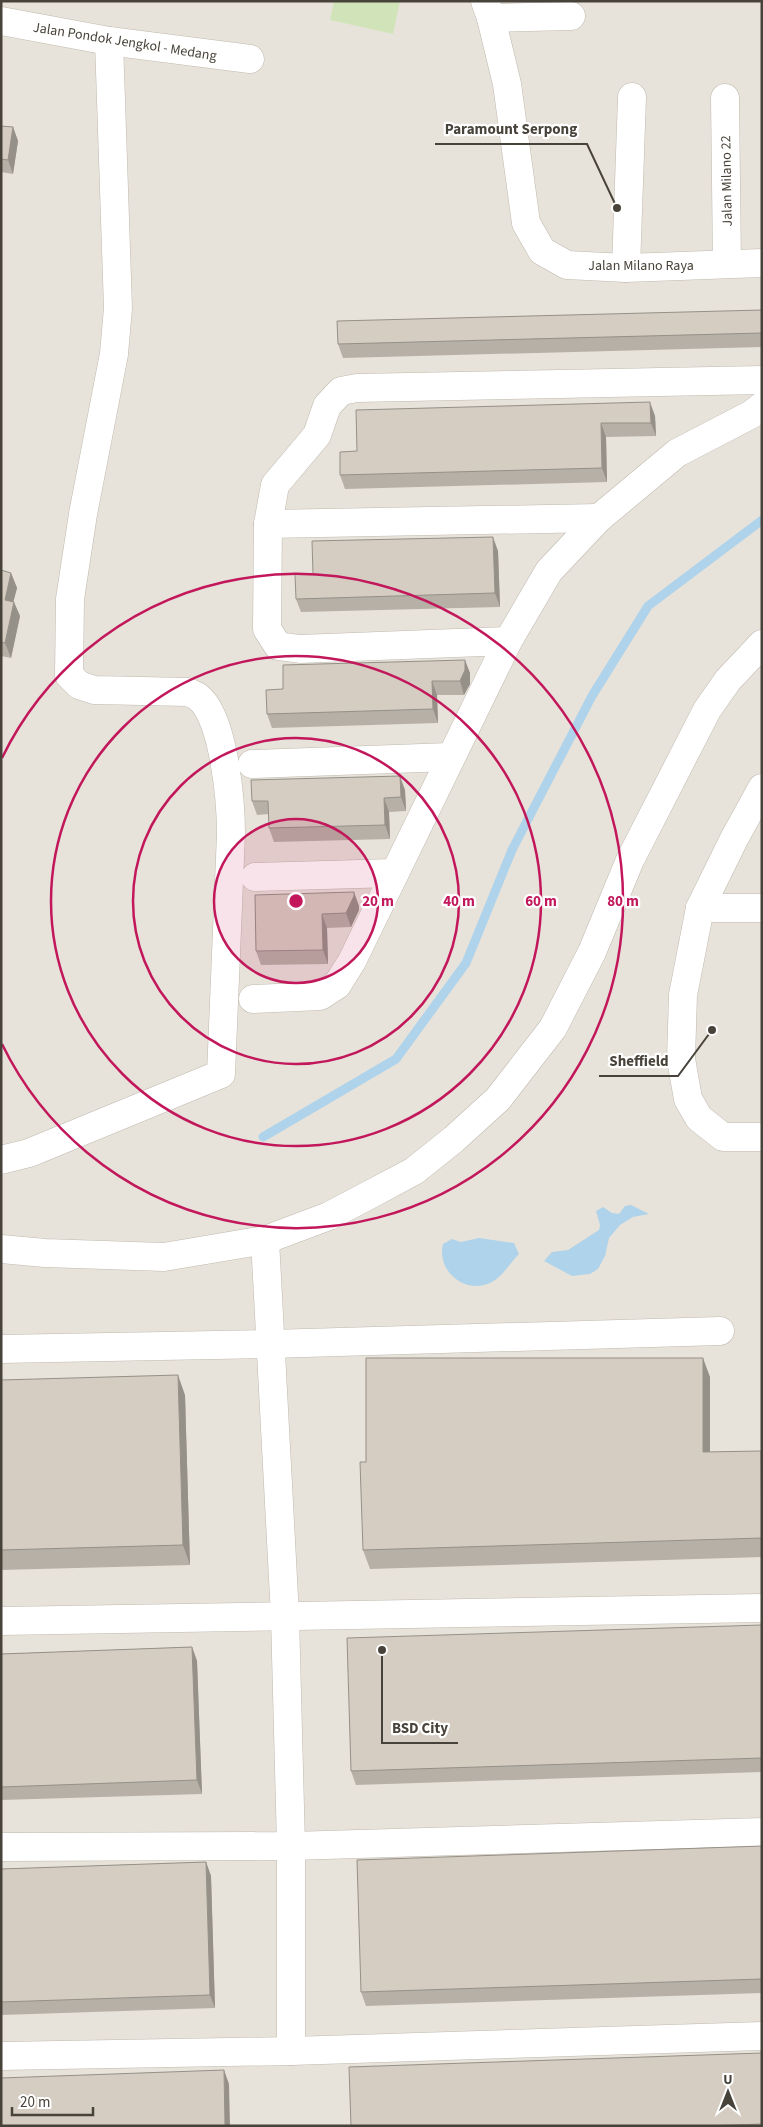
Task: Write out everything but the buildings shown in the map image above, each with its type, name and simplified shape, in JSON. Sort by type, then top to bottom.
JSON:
[{"type":"street","points":[[488,9],[571,16]]},
{"type":"street","name":"Jalan Milano Raya","points":[[488,9],[507,84],[526,223],[542,251],[567,265],[626,268],[762,263]]},
{"type":"street","name":"Jalan Pondok Jengkol - Medang","points":[[1,21],[109,41],[250,59]]},
{"type":"street","points":[[1,1160],[29,1153],[221,1074],[231,834],[221,740],[209,710],[198,697],[188,692],[94,690],[79,685],[69,675],[70,599],[83,514],[114,354],[118,308],[109,41]]},
{"type":"street","points":[[626,268],[632,97]]},
{"type":"street","name":"Jalan Milano 22","points":[[725,98],[727,264]]},
{"type":"street","points":[[508,641],[300,648],[278,646],[268,629],[268,524],[275,485],[317,435],[327,406],[341,391],[357,388],[762,380]]},
{"type":"street","points":[[254,999],[320,996],[337,986],[352,961],[508,641],[549,571],[599,518],[677,453],[752,414],[762,406]]},
{"type":"street","points":[[268,524],[599,518]]},
{"type":"street","points":[[1,1249],[81,1255],[164,1257],[265,1240],[329,1216],[414,1171],[454,1140],[498,1099],[553,1028],[592,952],[630,860],[707,710],[728,680],[762,644]]},
{"type":"street","points":[[252,764],[450,757]]},
{"type":"street","points":[[762,788],[700,908],[683,995],[681,1059],[688,1099],[699,1118],[723,1137],[762,1137]]},
{"type":"street","points":[[255,877],[394,874]]},
{"type":"street","points":[[700,908],[762,908]]},
{"type":"street","points":[[265,1240],[285,1616],[292,1846],[290,2051]]},
{"type":"street","points":[[1,1349],[271,1344],[720,1331]]},
{"type":"street","points":[[1,1621],[762,1608]]},
{"type":"street","points":[[1,1847],[292,1846],[762,1832]]},
{"type":"street","points":[[1,2056],[290,2051],[762,2036]]},
{"type":"shaded area","points":[[1,1],[762,1],[762,2126],[1,2126]]},
{"type":"green space","points":[[334,1],[400,1],[393,34],[330,20]]},
{"type":"water","points":[[631,1205],[649,1214],[633,1217],[620,1225],[609,1238],[605,1256],[598,1269],[590,1274],[572,1276],[544,1261],[552,1252],[568,1250],[599,1230],[600,1225],[596,1211],[603,1207],[612,1213],[619,1214],[625,1206]]},
{"type":"water","points":[[479,1238],[514,1243],[519,1254],[496,1280],[482,1286],[464,1284],[449,1272],[444,1264],[443,1244],[452,1239],[461,1242]]},
{"type":"waterway","points":[[263,1137],[396,1059],[466,963],[512,850],[592,696],[648,606],[762,520]]},
{"type":"place","name":"Paramount Serpong","points":[[617,208]]},
{"type":"place","name":"Sheffield","points":[[712,1030]]},
{"type":"place","name":"BSD City","points":[[382,1650]]}]
